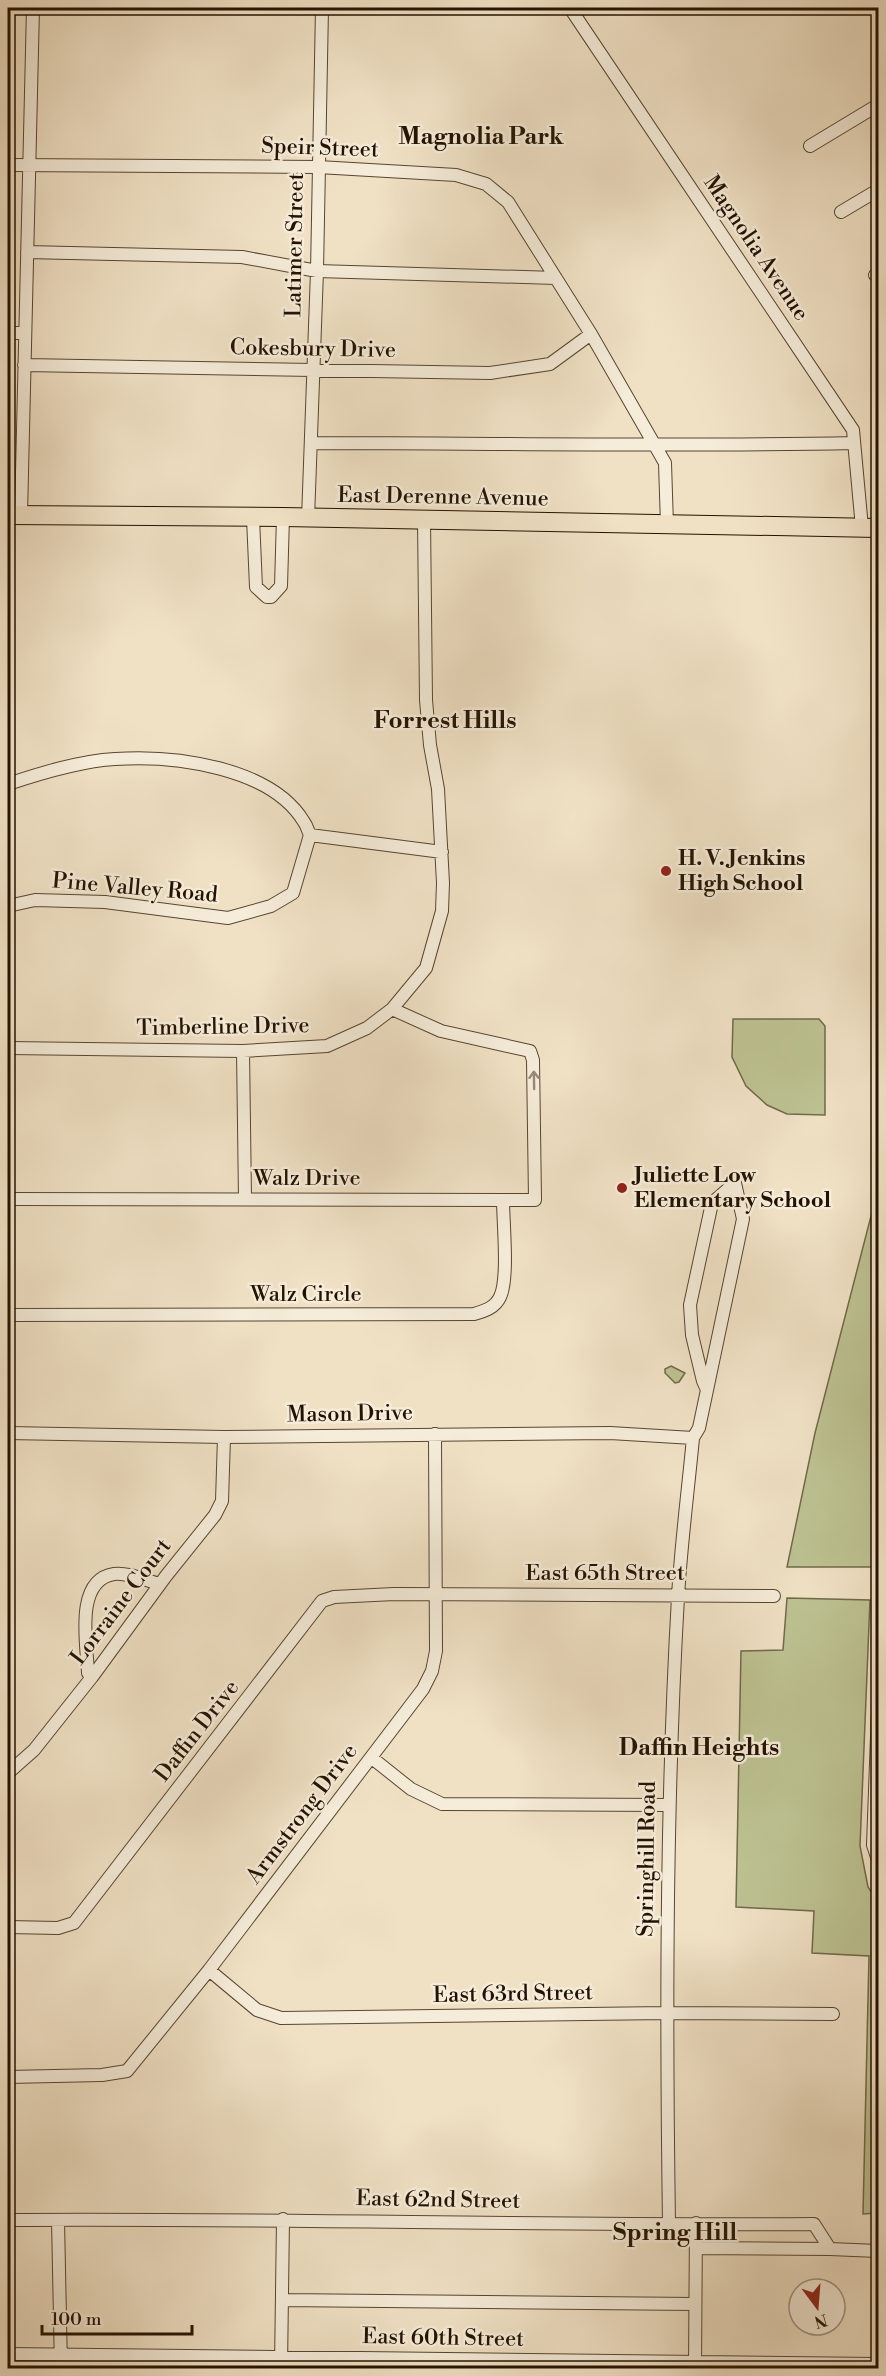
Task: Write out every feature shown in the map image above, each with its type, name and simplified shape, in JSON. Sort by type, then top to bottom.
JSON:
[{"type":"main road","name":"East Derenne Avenue","points":[[14,515],[283,517],[870,528]]},
{"type":"street","points":[[14,515],[24,365],[33,8]]},
{"type":"street","name":"Latimer Street","points":[[308,519],[317,271],[322,8]]},
{"type":"street","name":"Magnolia Avenue","points":[[570,8],[853,430],[870,528]]},
{"type":"street","points":[[810,146],[879,105]]},
{"type":"street","name":"Speir Street","points":[[8,165],[318,168],[456,175],[486,184],[508,202],[591,334],[665,463],[667,525]]},
{"type":"street","points":[[841,212],[879,190]]},
{"type":"street","points":[[27,252],[242,257],[317,271],[556,278]]},
{"type":"street","points":[[8,333],[25,333]]},
{"type":"street","name":"Cokesbury Drive","points":[[24,365],[490,373],[550,364],[591,334]]},
{"type":"street","points":[[311,443],[653,443],[729,446],[854,443]]},
{"type":"street","points":[[253,518],[256,587],[267,597],[271,597],[281,586],[283,517]]},
{"type":"street","name":"Timberline Drive","points":[[8,1048],[243,1051],[327,1046],[367,1028],[392,1009],[426,968],[442,911],[442,852],[438,789],[430,745],[426,700],[424,520]]},
{"type":"street","points":[[8,784],[41,773],[113,759],[152,758],[209,765],[250,778],[273,792],[304,822],[310,835],[442,852]]},
{"type":"street","name":"Pine Valley Road","points":[[8,906],[35,900],[105,902],[228,918],[271,906],[292,892],[310,835]]},
{"type":"street","name":"Walz Drive","points":[[8,1199],[535,1200],[533,1060],[530,1051],[441,1031],[392,1009]]},
{"type":"street","points":[[243,1051],[245,1199]]},
{"type":"street","name":"Springhill Road","points":[[669,2224],[666,2013],[668,1805],[678,1594],[693,1438],[699,1428],[707,1390],[743,1219],[735,1183],[712,1203],[690,1305],[692,1335],[707,1390]]},
{"type":"street","name":"Walz Circle","points":[[8,1315],[474,1314],[489,1310],[500,1299],[504,1285],[503,1200]]},
{"type":"street","name":"Mason Drive","points":[[8,1433],[224,1437],[610,1433],[693,1438]]},
{"type":"street","name":"Armstrong Drive","points":[[8,2077],[102,2075],[127,2071],[209,1970],[423,1689],[432,1671],[436,1651],[435,1434]]},
{"type":"street","name":"Lorraine Court","points":[[8,1773],[34,1750],[215,1515],[222,1501],[224,1437]]},
{"type":"street","points":[[92,1677],[88,1673],[86,1612],[87,1599],[92,1588],[97,1582],[114,1574],[160,1584]]},
{"type":"street","name":"East 65th Street","points":[[436,1595],[774,1596]]},
{"type":"street","name":"Daffin Drive","points":[[8,1927],[58,1928],[75,1923],[322,1601],[334,1597],[436,1595]]},
{"type":"street","points":[[879,1709],[873,1833],[873,1845],[879,1860]]},
{"type":"street","points":[[372,1758],[411,1789],[442,1804],[668,1805]]},
{"type":"street","name":"East 63rd Street","points":[[209,1970],[256,2010],[281,2018],[666,2013],[833,2014]]},
{"type":"street","name":"East 62nd Street","points":[[8,2220],[814,2224],[830,2249]]},
{"type":"street","points":[[58,2220],[61,2368]]},
{"type":"street","points":[[281,2363],[284,2220]]},
{"type":"street","points":[[695,2365],[696,2223]]},
{"type":"street","points":[[696,2248],[879,2251]]},
{"type":"street","points":[[282,2300],[695,2304]]},
{"type":"street","name":"East 60th Street","points":[[8,2354],[281,2363],[879,2364]]},
{"type":"green space","points":[[733,1019],[819,1019],[825,1026],[825,1115],[787,1114],[767,1105],[746,1086],[732,1057]]},
{"type":"green space","points":[[878,1189],[876,1567],[787,1567],[815,1433]]},
{"type":"green space","points":[[671,1366],[685,1373],[679,1382],[675,1383],[665,1373],[665,1369]]},
{"type":"green space","points":[[787,1598],[870,1600],[860,1846],[868,1887],[878,1902],[878,2213],[863,2214],[869,1956],[812,1953],[814,1911],[736,1907],[741,1651],[783,1650]]},
{"type":"place","name":"H. V. Jenkins High School","points":[[666,871]]},
{"type":"place","name":"Juliette Low Elementary School","points":[[622,1188]]},
{"type":"district","name":"Magnolia Park","points":[[481,137]]},
{"type":"district","name":"Forrest Hills","points":[[445,721]]},
{"type":"district","name":"Daffin Heights","points":[[699,1748]]},
{"type":"district","name":"Spring Hill","points":[[675,2233]]}]
